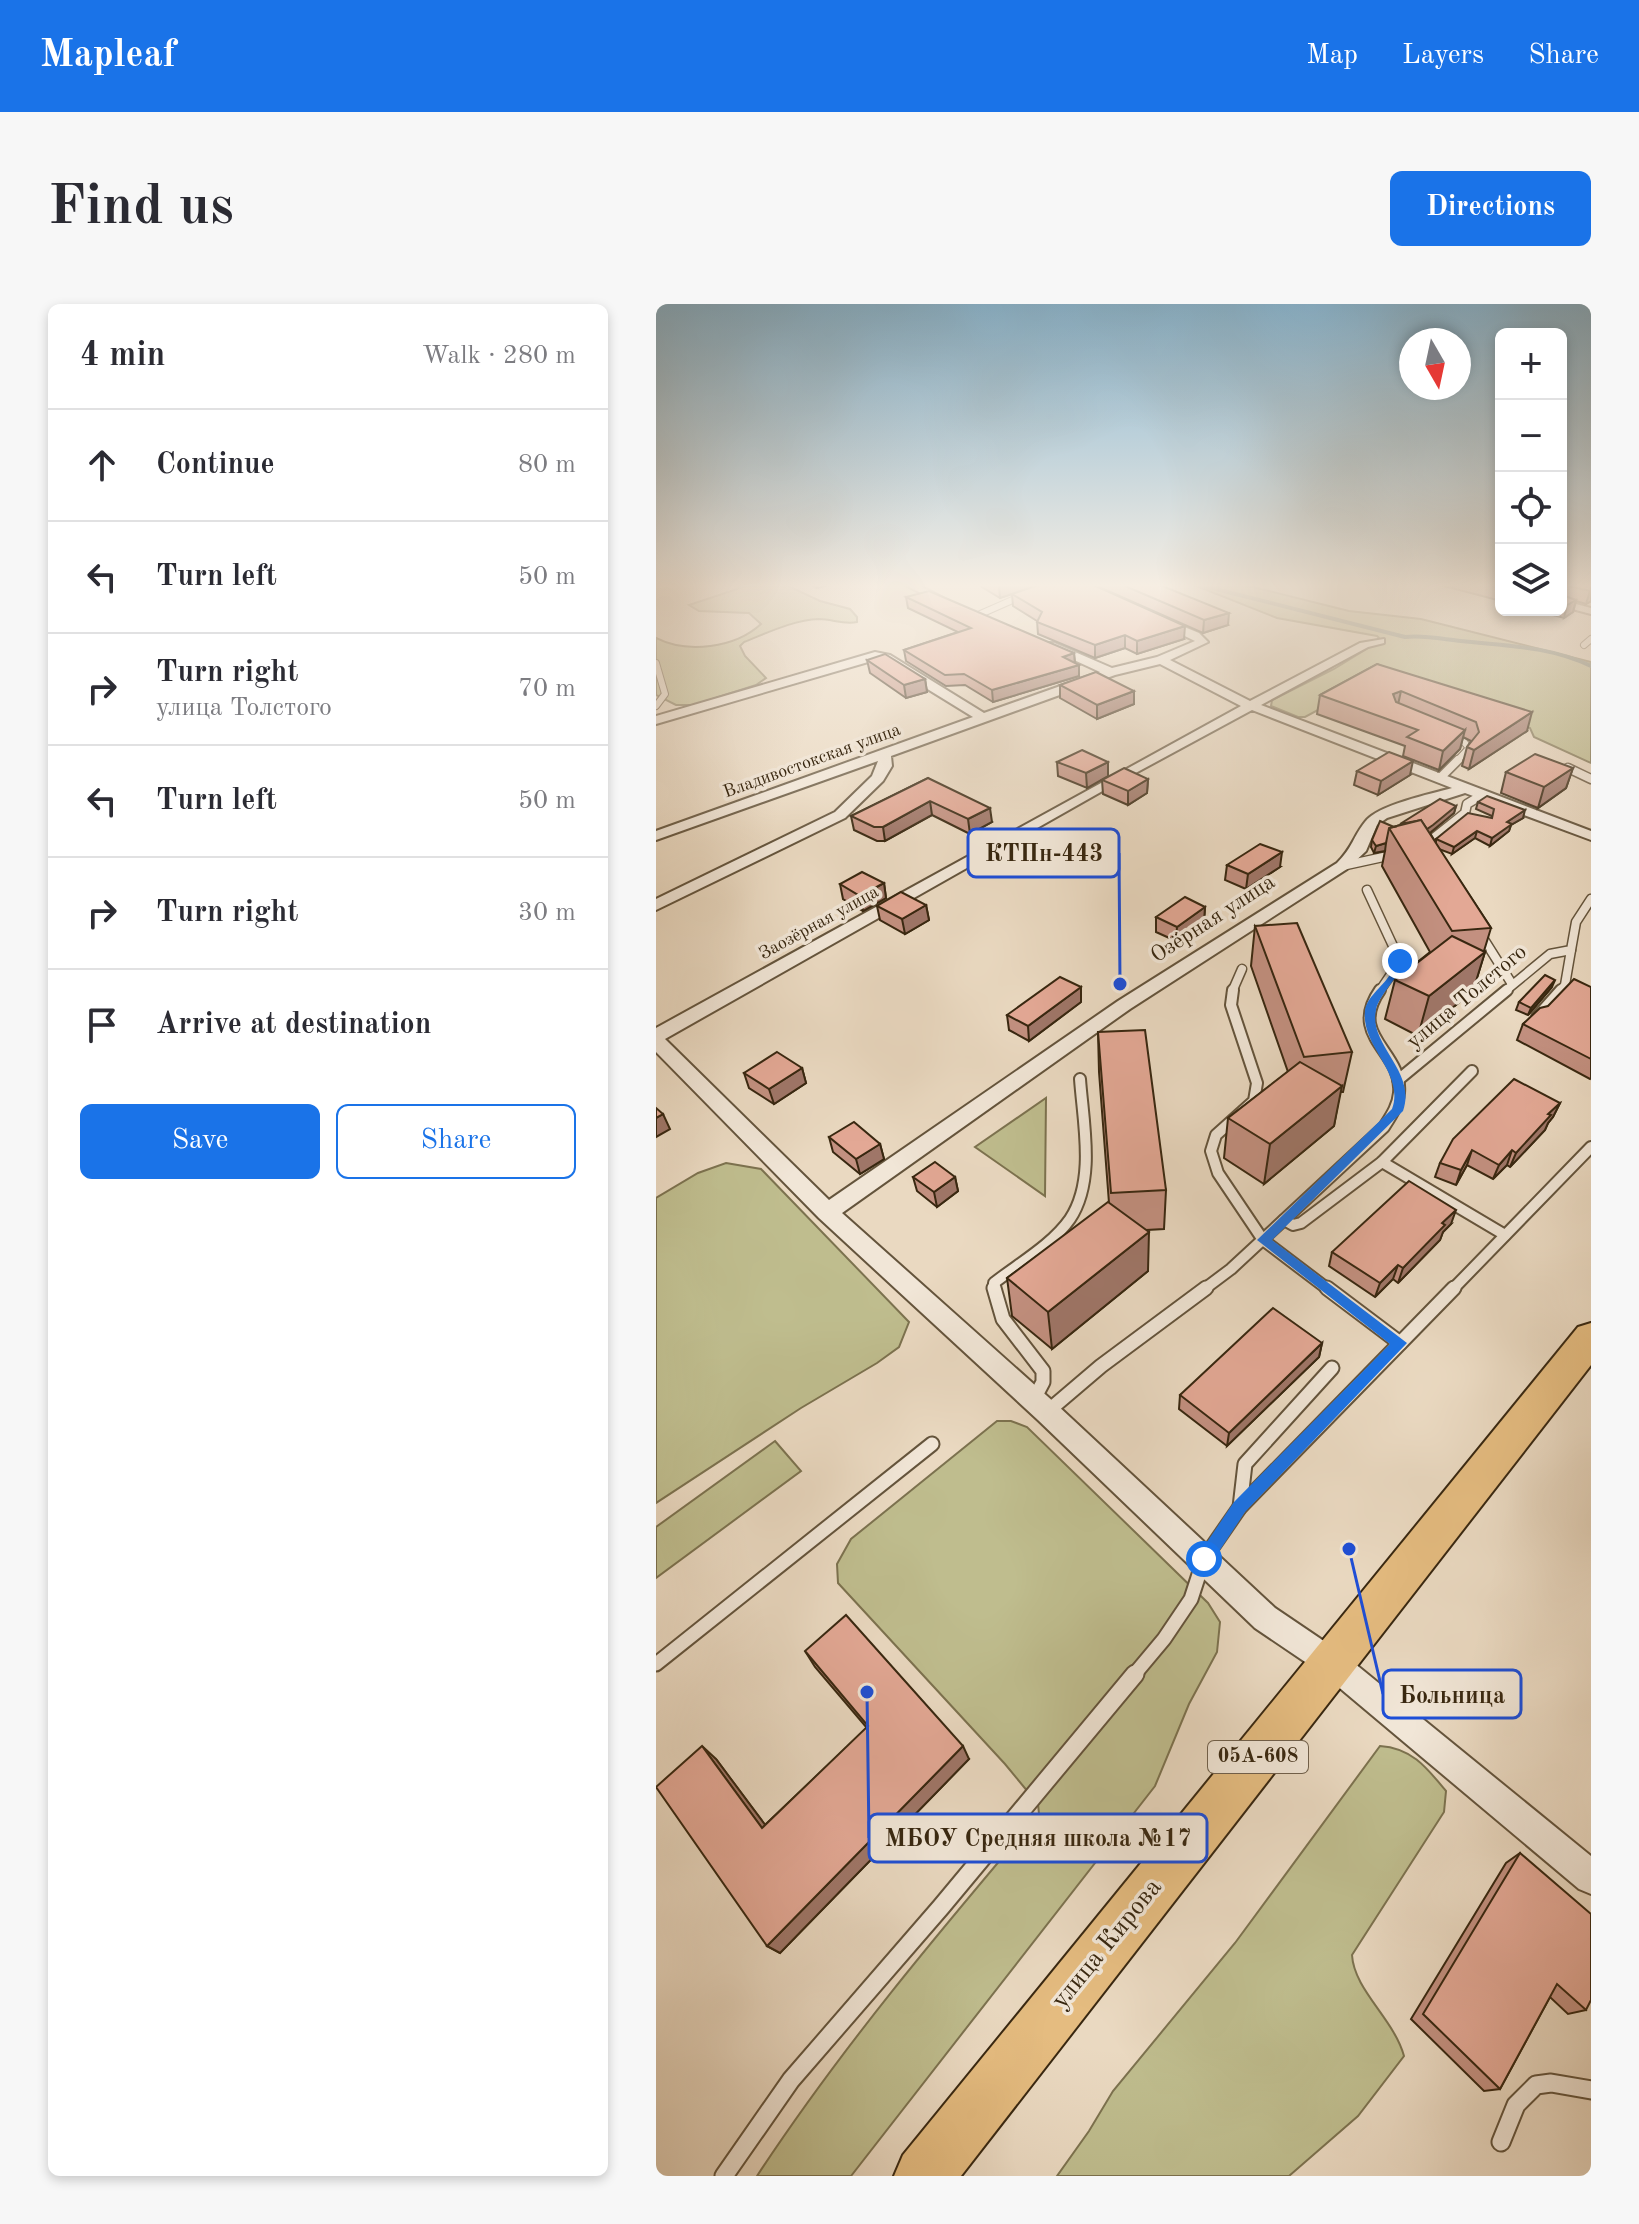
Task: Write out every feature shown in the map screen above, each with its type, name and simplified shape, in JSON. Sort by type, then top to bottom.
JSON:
[{"type":"main road","name":"улица Кирова","points":[[924,2176],[1591,1338]]},
{"type":"street","points":[[656,720],[826,670]]},
{"type":"street","points":[[906,670],[983,718]]},
{"type":"street","points":[[1107,670],[1111,672]]},
{"type":"street","name":"Владивостокская улица","points":[[656,836],[1118,670]]},
{"type":"street","points":[[1181,670],[1249,705],[1590,835]]},
{"type":"street","name":"Заозёрная улица","points":[[656,1038],[1315,670]]},
{"type":"street","points":[[656,905],[840,815],[878,778],[885,766],[884,755]]},
{"type":"street","name":"Озёрная улица","points":[[827,1212],[1124,1005],[1342,866],[1358,851],[1371,823],[1382,815],[1474,791]]},
{"type":"street","points":[[656,1038],[827,1212],[1040,1406],[1265,1618],[1333,1664],[1591,1877]]},
{"type":"lane","points":[[656,706],[665,694],[658,670]]},
{"type":"lane","points":[[1440,778],[1469,748],[1464,742],[1444,734]]},
{"type":"lane","points":[[1568,768],[1591,779]]},
{"type":"lane","points":[[1415,852],[1432,842],[1465,813],[1474,791]]},
{"type":"lane","points":[[1465,813],[1475,816]]},
{"type":"lane","points":[[1342,866],[1401,854]]},
{"type":"lane","points":[[1367,890],[1400,961],[1394,976],[1370,1007],[1370,1025],[1398,1080]]},
{"type":"lane","points":[[1536,1017],[1565,985],[1576,922],[1591,899]]},
{"type":"lane","points":[[1473,921],[1512,984]]},
{"type":"lane","name":"улица Толстого","points":[[1040,1406],[1101,1366],[1231,1269],[1391,1119],[1402,1097],[1398,1080],[1550,954],[1571,950]]},
{"type":"lane","points":[[1242,969],[1231,994],[1231,1005],[1257,1083],[1254,1101],[1216,1135],[1211,1151],[1218,1173],[1263,1240],[1400,1343]]},
{"type":"lane","points":[[1284,1220],[1293,1225],[1301,1223],[1382,1162],[1472,1071]]},
{"type":"lane","points":[[1040,1406],[1043,1371],[996,1311],[992,1298],[994,1283],[1068,1222],[1082,1194],[1080,1079]]},
{"type":"lane","points":[[724,2176],[791,2080],[941,1907],[1164,1639],[1191,1599],[1204,1559],[1240,1507],[1591,1147]]},
{"type":"lane","points":[[1382,1162],[1505,1235]]},
{"type":"lane","points":[[1240,1507],[1245,1464],[1332,1368]]},
{"type":"lane","points":[[656,1664],[932,1444]]},
{"type":"lane","points":[[1501,2142],[1523,2092],[1534,2085],[1544,2083],[1591,2090]]},
{"type":"shaded area","points":[[656,670],[759,670],[766,678],[756,685],[694,705],[676,705],[656,695]]},
{"type":"shaded area","points":[[1331,670],[1591,670],[1591,763],[1534,737],[1530,728],[1383,679],[1374,680],[1305,717],[1271,706],[1272,700]]},
{"type":"shaded area","points":[[1046,1098],[1045,1196],[975,1147]]},
{"type":"shaded area","points":[[726,1163],[761,1169],[909,1322],[899,1347],[877,1363],[801,1408],[656,1503],[656,1198],[698,1173]]},
{"type":"shaded area","points":[[997,1421],[1011,1421],[1027,1427],[1208,1603],[1220,1622],[1217,1652],[1189,1704],[1155,1786],[851,2176],[757,2176],[857,2036],[1039,1814],[1038,1804],[1005,1764],[838,1583],[837,1564],[851,1539]]},
{"type":"shaded area","points":[[775,1441],[801,1471],[656,1578],[656,1527]]},
{"type":"shaded area","points":[[1380,1746],[1410,1755],[1446,1791],[1444,1812],[1352,1955],[1360,1980],[1399,2042],[1404,2056],[1358,2116],[1289,2176],[1057,2176],[1113,2091],[1235,1943]]},
{"type":"building","points":[[882,670],[911,670],[925,679],[904,685]]},
{"type":"building","points":[[937,670],[1060,670],[992,690],[964,674],[945,675]]},
{"type":"building","points":[[1365,670],[1398,670],[1532,712],[1474,750],[1467,747],[1479,732],[1476,722],[1401,691],[1393,694],[1396,702],[1465,730],[1443,751],[1407,737],[1418,730],[1320,695]]},
{"type":"building","points":[[1096,672],[1134,691],[1097,705],[1060,685]]},
{"type":"building","points":[[1082,750],[1108,762],[1086,773],[1057,762]]},
{"type":"building","points":[[1389,752],[1413,761],[1381,781],[1357,771]]},
{"type":"building","points":[[1535,754],[1573,768],[1544,787],[1506,772]]},
{"type":"building","points":[[1124,768],[1148,779],[1128,791],[1102,780]]},
{"type":"building","points":[[928,778],[990,808],[968,819],[930,801],[883,827],[874,827],[851,816]]},
{"type":"building","points":[[1487,796],[1525,810],[1507,822],[1512,824],[1492,838],[1477,831],[1454,847],[1436,839],[1468,813],[1492,818],[1494,809],[1478,802]]},
{"type":"building","points":[[1440,799],[1456,806],[1427,829],[1421,820],[1400,824]]},
{"type":"building","points":[[1421,820],[1491,928],[1452,931],[1389,828]]},
{"type":"building","points":[[1380,821],[1394,827],[1389,828],[1386,843],[1376,846],[1372,840]]},
{"type":"building","points":[[1260,844],[1282,852],[1248,874],[1227,865]]},
{"type":"building","points":[[862,872],[884,883],[860,896],[840,884]]},
{"type":"building","points":[[901,892],[926,905],[902,919],[877,906]]},
{"type":"building","points":[[1185,897],[1205,907],[1177,927],[1156,917]]},
{"type":"building","points":[[1297,923],[1352,1052],[1304,1057],[1255,926]]},
{"type":"building","points":[[1452,936],[1485,952],[1429,996],[1395,980]]},
{"type":"building","points":[[1545,975],[1555,980],[1531,1008],[1519,1002]]},
{"type":"building","points":[[1060,977],[1081,987],[1028,1026],[1007,1015]]},
{"type":"building","points":[[1574,979],[1591,987],[1591,1059],[1523,1024],[1540,1008],[1548,1006]]},
{"type":"building","points":[[1145,1030],[1166,1190],[1111,1193],[1098,1032]]},
{"type":"building","points":[[777,1052],[802,1068],[769,1089],[744,1073]]},
{"type":"building","points":[[1300,1062],[1342,1086],[1270,1144],[1228,1118]]},
{"type":"building","points":[[1514,1079],[1560,1103],[1516,1153],[1512,1150],[1499,1165],[1472,1150],[1461,1170],[1440,1163],[1453,1139]]},
{"type":"building","points":[[854,1122],[880,1144],[856,1159],[829,1137]]},
{"type":"building","points":[[935,1162],[955,1177],[934,1192],[913,1177]]},
{"type":"building","points":[[1409,1181],[1456,1210],[1403,1268],[1398,1265],[1380,1283],[1332,1252]]},
{"type":"building","points":[[1108,1202],[1149,1232],[1048,1312],[1007,1278]]},
{"type":"building","points":[[1273,1308],[1322,1343],[1229,1433],[1180,1395]]},
{"type":"building","points":[[846,1615],[963,1746],[767,1946],[656,1787],[702,1746],[762,1828],[868,1726],[805,1651]]},
{"type":"building","points":[[1520,1853],[1591,1914],[1591,2000],[1586,2010],[1557,1984],[1500,2089],[1423,2014]]},
{"type":"place","name":"КТПн-443","points":[[1120,984]]},
{"type":"place","name":"Больница","points":[[1349,1549]]},
{"type":"place","name":"МБОУ Средняя школа №17","points":[[867,1692]]},
{"type":"route","points":[[1204,1559],[1240,1507],[1400,1343],[1263,1240],[1384,1127],[1397,1111],[1402,1097],[1398,1080],[1370,1025],[1370,1007],[1394,976],[1400,961]]}]
